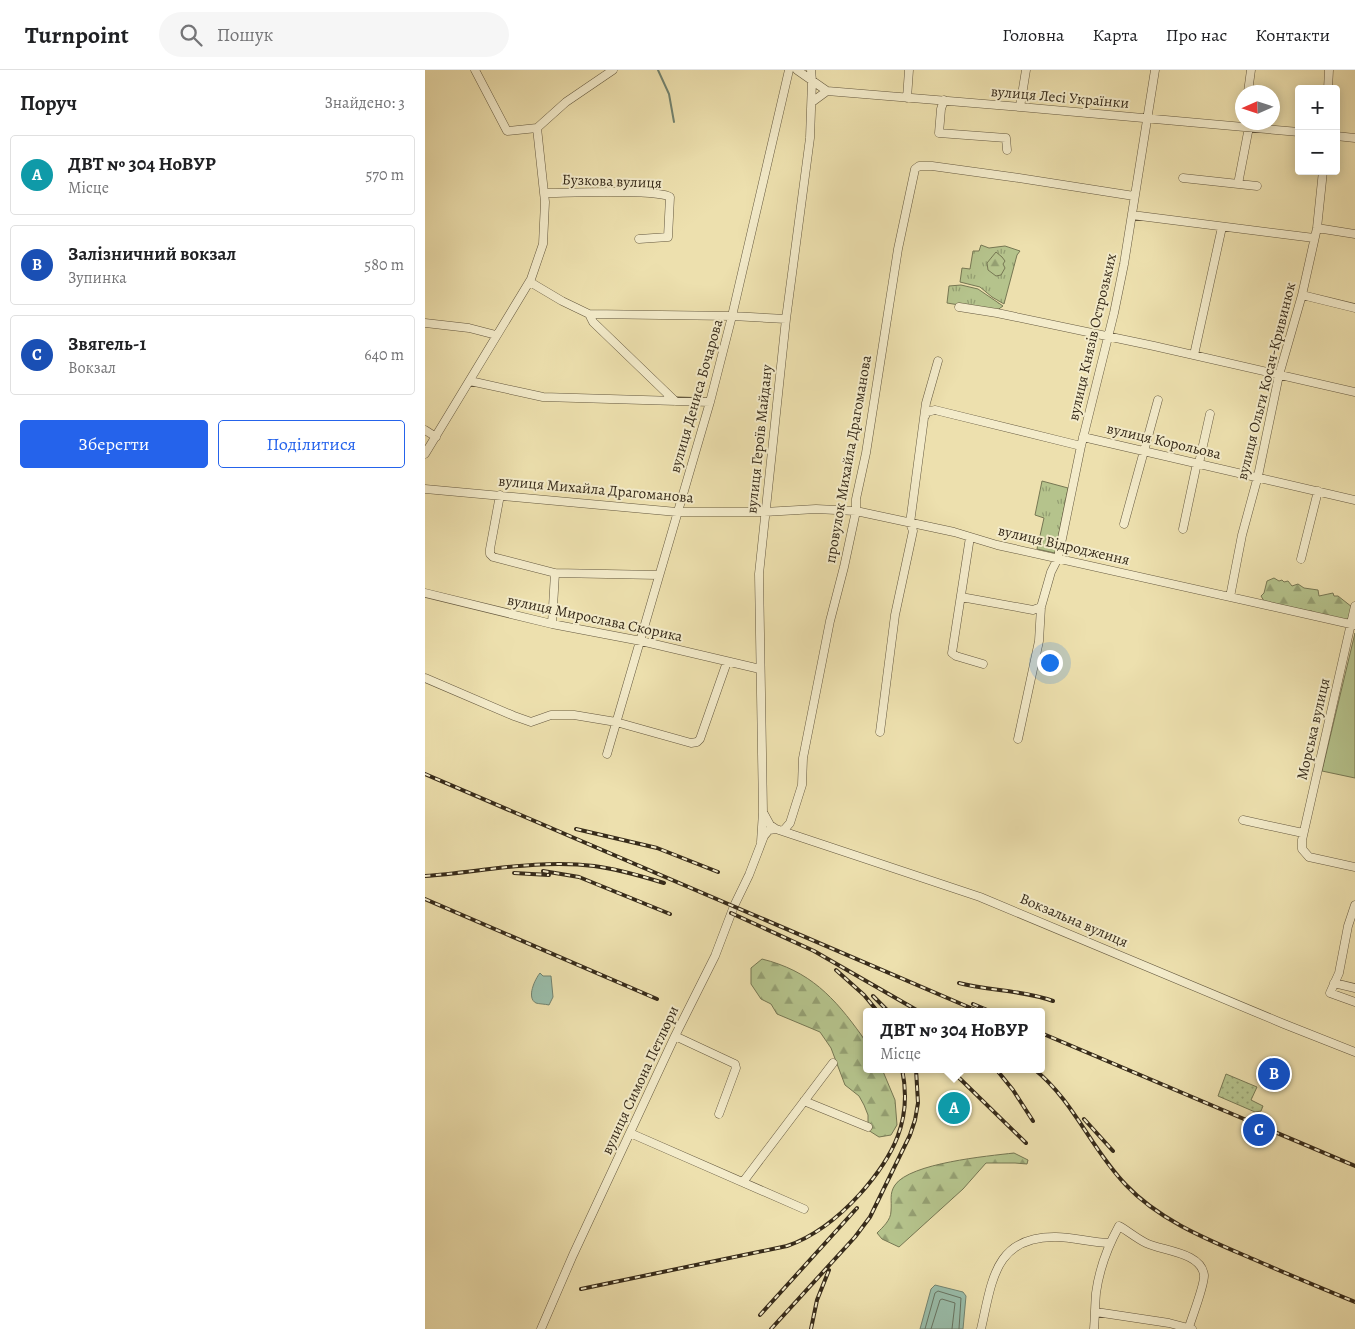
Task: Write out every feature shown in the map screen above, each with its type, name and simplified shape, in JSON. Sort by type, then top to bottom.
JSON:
[{"type":"street","points":[[475,70],[507,131],[537,128],[566,102],[613,70]]},
{"type":"street","name":"вулиця Дениса Бочарова","points":[[607,754],[710,402],[789,70]]},
{"type":"street","points":[[797,70],[827,92],[812,102]]},
{"type":"street","name":"вулиця Героїв Майдану","points":[[761,842],[763,812],[759,574],[785,319],[808,156],[812,102],[811,70]]},
{"type":"street","points":[[907,98],[909,70]]},
{"type":"street","points":[[1020,106],[1026,70]]},
{"type":"street","name":"вулиця Князів Острозьких","points":[[1018,739],[1039,641],[1041,607],[1051,572],[1058,558],[1083,437],[1109,337],[1124,264],[1155,70]]},
{"type":"street","points":[[1250,85],[1251,70]]},
{"type":"street","points":[[1328,85],[1329,70]]},
{"type":"street","name":"вулиця Лесі Українки","points":[[827,92],[1020,106],[1147,119],[1235,125]]},
{"type":"street","points":[[944,100],[941,109],[939,133],[1006,138],[1007,150]]},
{"type":"street","points":[[425,454],[530,282],[543,244],[544,193],[537,128]]},
{"type":"street","points":[[1238,184],[1245,130]]},
{"type":"street","name":"вулиця Лесі Українки","points":[[1280,130],[1295,132]]},
{"type":"street","points":[[1340,136],[1355,138]]},
{"type":"street","name":"провулок Михайла Драгоманова","points":[[779,830],[790,823],[802,785],[803,758],[830,621],[844,567],[855,511],[898,248],[915,169],[919,166],[1019,178],[1134,196]]},
{"type":"street","name":"вулиця Ольги Косач-Кривинюк","points":[[1230,597],[1242,535],[1258,476],[1279,375],[1302,295],[1317,228],[1323,175]]},
{"type":"street","points":[[1183,178],[1257,186]]},
{"type":"street","name":"Бузкова вулиця","points":[[544,193],[665,194],[669,197],[668,237],[639,239]]},
{"type":"street","points":[[1132,215],[1314,238]]},
{"type":"street","points":[[1194,355],[1222,227]]},
{"type":"street","points":[[1317,228],[1355,234]]},
{"type":"street","points":[[530,282],[589,314],[732,316],[785,319]]},
{"type":"street","points":[[1302,295],[1355,308]]},
{"type":"street","points":[[959,307],[997,313],[1194,355],[1355,392]]},
{"type":"street","points":[[589,314],[593,322],[675,401]]},
{"type":"street","points":[[425,323],[469,328],[496,335]]},
{"type":"street","points":[[880,732],[895,615],[913,531],[911,522],[926,403],[938,361]]},
{"type":"street","points":[[470,381],[543,396],[710,402]]},
{"type":"street","points":[[1124,524],[1158,400]]},
{"type":"street","points":[[925,418],[927,412],[935,410],[1081,446]]},
{"type":"street","points":[[1183,529],[1210,414]]},
{"type":"street","points":[[425,430],[436,437]]},
{"type":"street","name":"вулиця Корольова","points":[[1083,437],[1355,500]]},
{"type":"street","name":"вулиця Михайла Драгоманова","points":[[425,488],[677,512],[764,512]]},
{"type":"street","points":[[1301,559],[1318,491]]},
{"type":"street","points":[[500,495],[490,554],[493,557],[555,573],[658,575]]},
{"type":"street","name":"вулиця Відродження","points":[[764,512],[816,509],[855,511],[911,522],[997,545],[1353,625]]},
{"type":"street","points":[[970,537],[953,652],[956,656],[983,664]]},
{"type":"street","points":[[552,624],[555,573]]},
{"type":"street","name":"вулиця Мирослава Скорика","points":[[425,593],[552,624],[641,641],[760,669]]},
{"type":"street","points":[[961,597],[1033,610],[1041,607]]},
{"type":"street","name":"Морська вулиця","points":[[1355,606],[1353,625],[1303,833],[1302,849],[1309,857],[1355,867]]},
{"type":"street","points":[[425,678],[531,722],[551,715],[575,714],[616,722],[682,741],[697,742],[701,739],[727,662]]},
{"type":"street","points":[[763,812],[770,825],[779,830]]},
{"type":"street","points":[[1243,820],[1303,833]]},
{"type":"street","points":[[761,842],[769,830],[779,830]]},
{"type":"street","name":"Вокзальна вулиця","points":[[779,830],[980,896],[1284,1024],[1354,1050]]},
{"type":"street","name":"вулиця Симона Петлюри","points":[[541,1329],[573,1255],[675,1036],[715,956],[761,842]]},
{"type":"street","points":[[1355,905],[1348,926],[1339,973],[1330,993],[1355,1002]]},
{"type":"street","points":[[1334,983],[1355,988]]},
{"type":"street","points":[[675,1036],[735,1064],[736,1068],[719,1114]]},
{"type":"street","points":[[743,1182],[833,1063]]},
{"type":"street","points":[[804,1101],[868,1127]]},
{"type":"street","points":[[630,1134],[804,1209]]},
{"type":"street","points":[[1094,1329],[1096,1296],[1100,1274],[1110,1243],[1119,1226],[1147,1244],[1194,1259],[1204,1276],[1190,1328],[1096,1312]]},
{"type":"street","points":[[981,1329],[993,1277],[1003,1258],[1012,1249],[1035,1239],[1057,1237],[1110,1243]]},
{"type":"green space","points":[[981,245],[989,248],[1005,246],[1020,251],[1017,255],[1004,304],[980,287],[960,282],[962,268],[970,269],[973,251],[979,251]]},
{"type":"green space","points":[[996,252],[1005,261],[1003,264],[1005,268],[1001,275],[996,276],[988,270],[987,263]]},
{"type":"green space","points":[[961,285],[978,289],[1003,306],[996,311],[947,303],[949,286]]},
{"type":"green space","points":[[1042,481],[1068,488],[1055,553],[1037,549],[1044,518],[1035,515]]},
{"type":"green space","points":[[1274,578],[1279,581],[1288,581],[1292,586],[1298,584],[1304,588],[1318,590],[1319,596],[1333,593],[1334,596],[1338,596],[1352,607],[1348,619],[1344,620],[1316,614],[1312,611],[1264,601],[1261,596],[1264,593],[1267,581]]},
{"type":"green space","points":[[1355,633],[1355,778],[1322,771]]},
{"type":"green space","points":[[762,959],[779,964],[807,978],[841,1009],[863,1038],[863,1073],[884,1073],[895,1100],[897,1125],[891,1135],[879,1137],[868,1130],[868,1115],[864,1105],[859,1096],[845,1085],[831,1048],[820,1032],[777,1014],[771,1004],[761,999],[751,984],[751,968]]},
{"type":"green space","points":[[1226,1074],[1257,1087],[1251,1100],[1263,1106],[1261,1111],[1255,1112],[1218,1096]]},
{"type":"green space","points":[[1014,1153],[1028,1160],[1027,1164],[986,1163],[963,1189],[899,1247],[882,1239],[877,1233],[890,1217],[892,1191],[903,1177],[916,1171],[950,1162]]},
{"type":"water","points":[[540,973],[543,976],[551,976],[553,997],[549,1005],[533,1001],[534,984]]},
{"type":"water","points":[[935,1285],[963,1292],[966,1296],[963,1329],[920,1329],[931,1289]]},
{"type":"waterway","points":[[658,70],[669,94],[674,122]]},
{"type":"railway","points":[[425,774],[971,1008]]},
{"type":"railway","points":[[576,829],[657,848],[718,872]]},
{"type":"railway","points":[[425,876],[530,865],[573,864],[612,869],[664,883]]},
{"type":"railway","points":[[543,871],[579,877],[670,914]]},
{"type":"railway","points":[[514,873],[549,875]]},
{"type":"railway","points":[[425,899],[657,999]]},
{"type":"railway","points":[[731,913],[814,951],[913,1008]]},
{"type":"railway","points":[[836,970],[864,995],[875,1008]]},
{"type":"railway","points":[[959,983],[1042,997],[1053,1001]]},
{"type":"railway","points":[[873,996],[885,1008]]},
{"type":"railway","points":[[973,1004],[982,1008]]},
{"type":"railway","points":[[1045,1035],[1355,1166]]},
{"type":"railway","points":[[581,1289],[787,1246],[817,1231],[835,1218],[860,1194],[891,1152],[902,1121],[905,1105],[903,1073]]},
{"type":"railway","points":[[771,1329],[855,1237],[870,1217],[910,1135],[915,1120],[918,1103],[916,1073]]},
{"type":"railway","points":[[954,1073],[1026,1143]]},
{"type":"railway","points":[[999,1073],[1033,1121]]},
{"type":"railway","points":[[1038,1073],[1071,1110],[1114,1171],[1139,1198],[1154,1209],[1202,1237],[1355,1302]]},
{"type":"railway","points":[[1084,1119],[1113,1151]]},
{"type":"railway","points":[[760,1315],[857,1208]]},
{"type":"railway","points":[[811,1329],[817,1300],[829,1270]]},
{"type":"place","name":"Залізничний вокзал","points":[[1274,1074]]},
{"type":"place","name":"ДВТ № 304 НоВУР","points":[[954,1108]]},
{"type":"place","name":"Звягель-1","points":[[1259,1130]]}]
